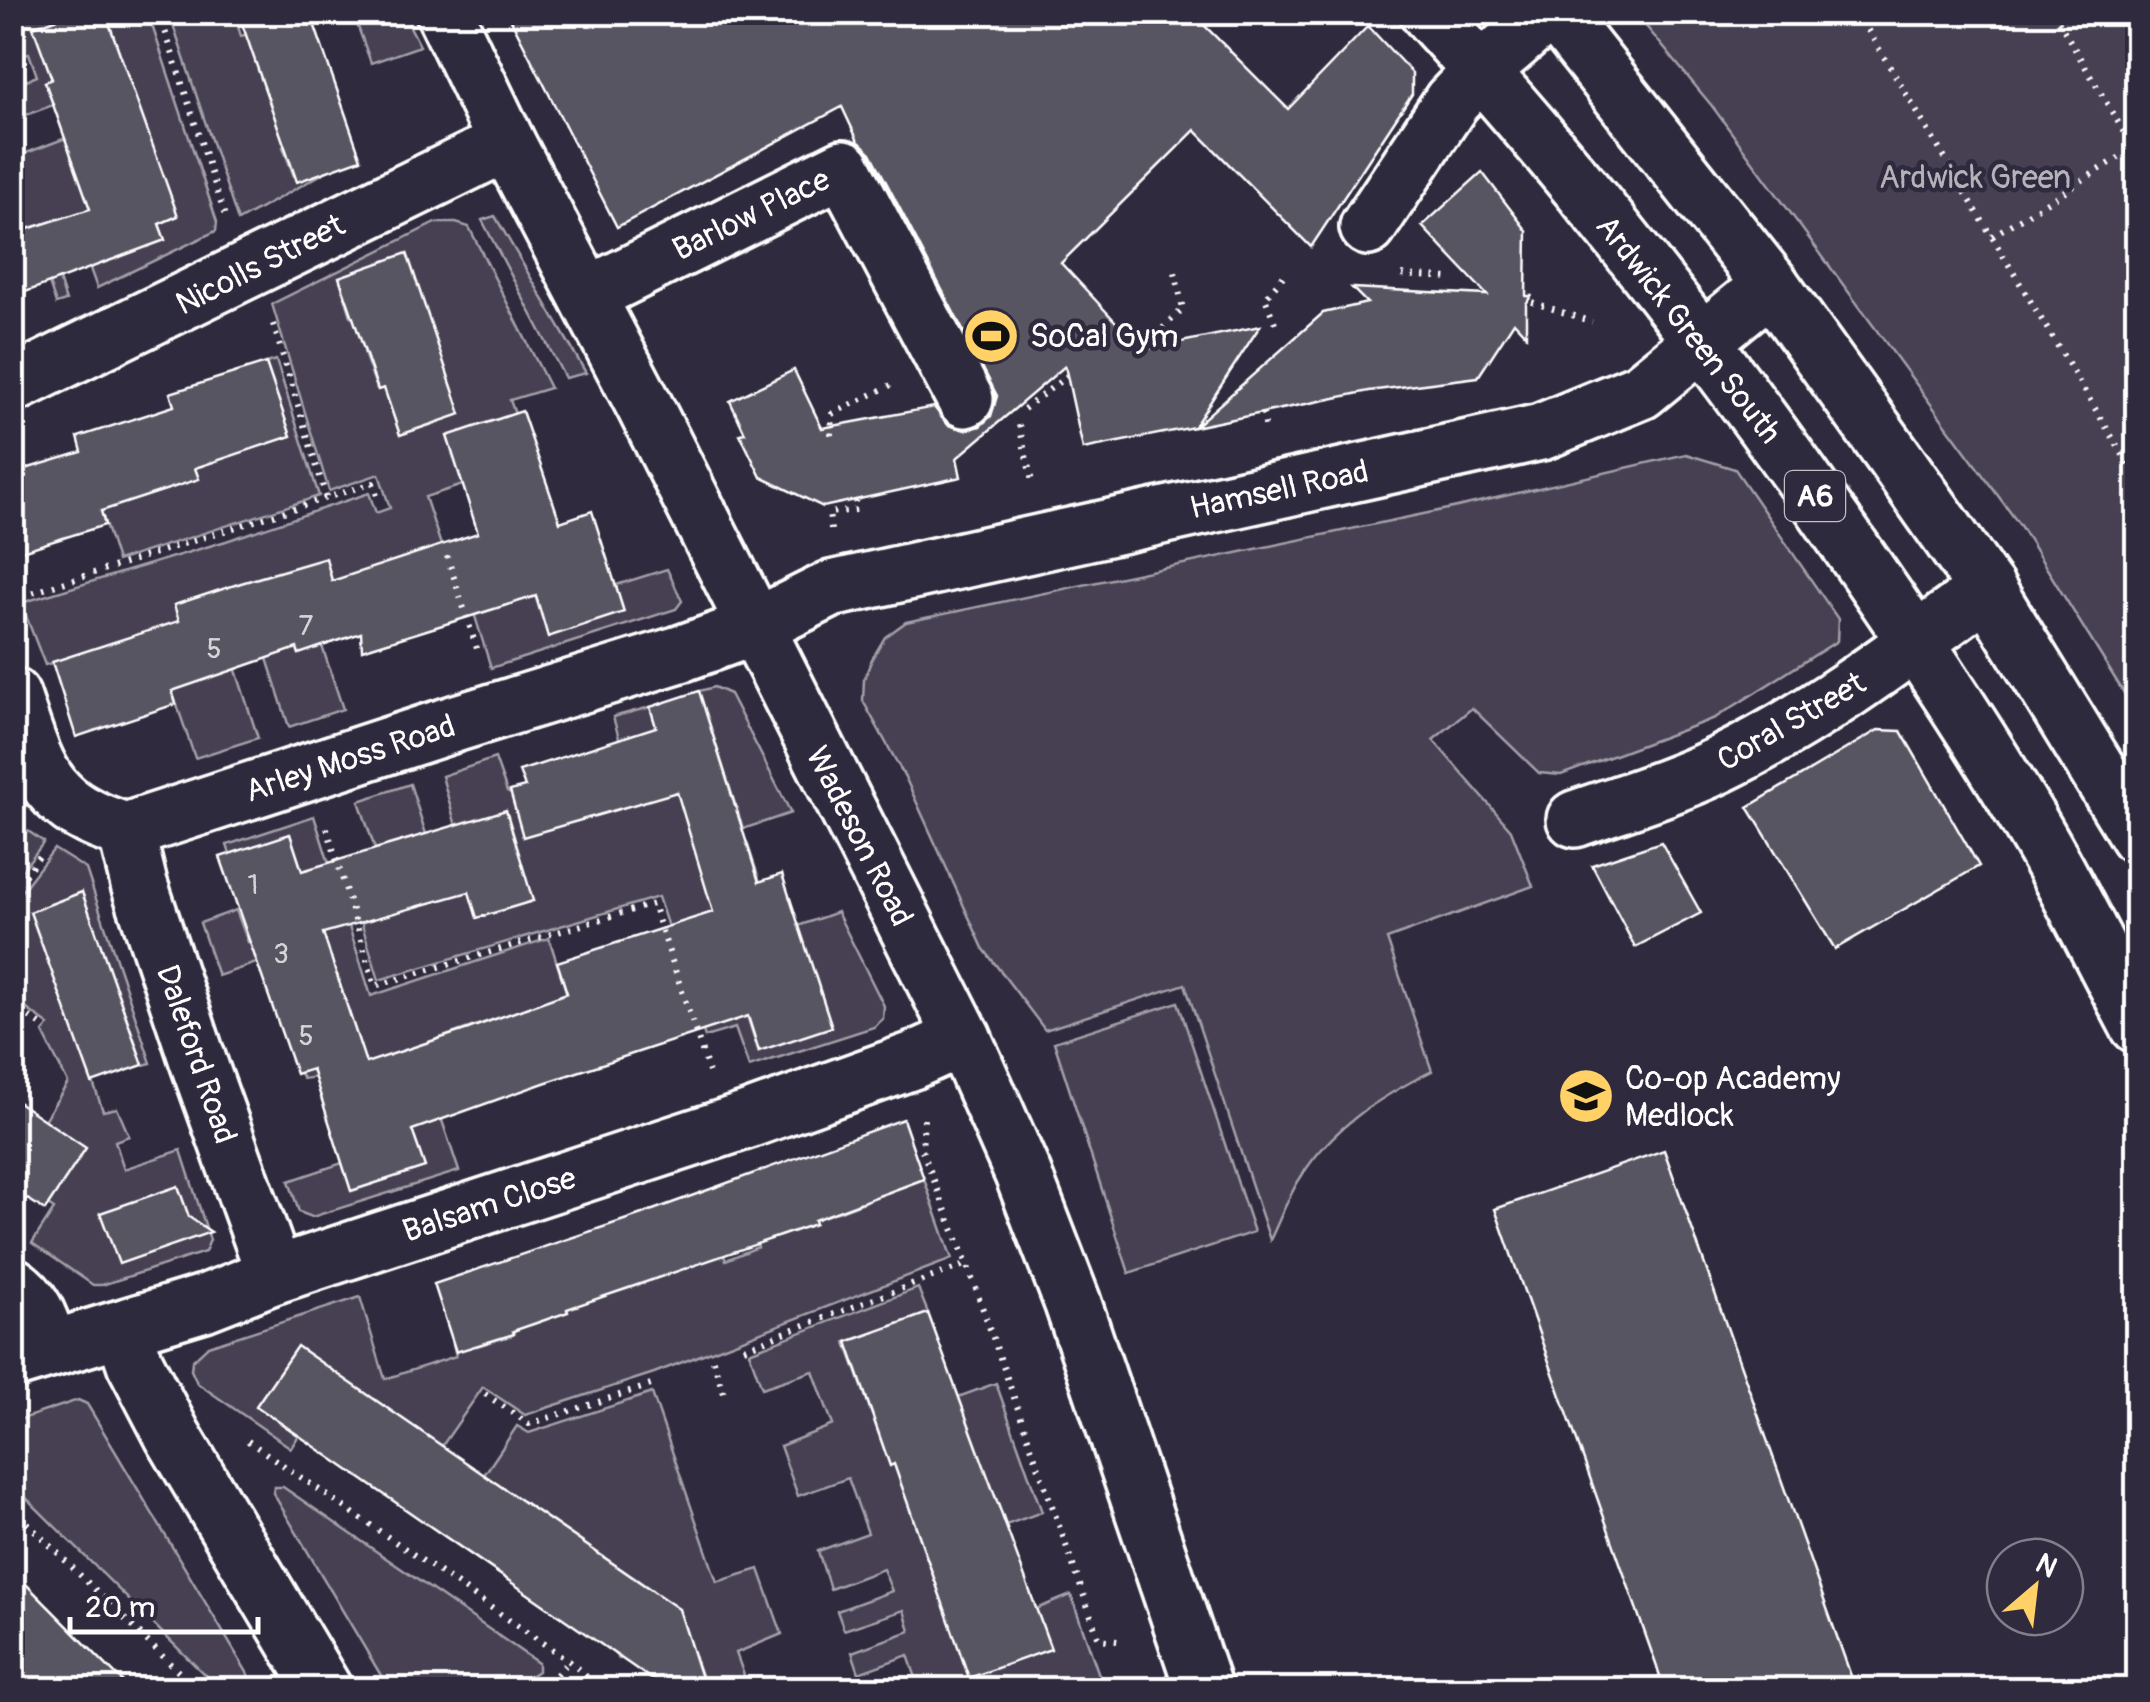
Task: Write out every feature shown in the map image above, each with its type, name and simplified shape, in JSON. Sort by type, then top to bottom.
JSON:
[{"type":"main road","name":"Wadeson Road","points":[[444,12],[507,143],[588,295],[964,1038],[1023,1174],[1072,1302],[1204,1690]]},
{"type":"main road","name":"Ardwick Green South","points":[[1428,12],[1540,138],[1798,470],[1916,641],[2039,839],[2138,1025]]},
{"type":"main road","points":[[1368,227],[1452,101],[1481,71],[1552,12]]},
{"type":"main road","name":"A6","points":[[1552,12],[1771,285],[1987,589],[2138,836]]},
{"type":"main road","name":"Nicolls Street","points":[[12,386],[507,143]]},
{"type":"main road","name":"Barlow Place","points":[[588,295],[843,168],[965,399]]},
{"type":"main road","name":"Hamsell Road","points":[[755,627],[830,590],[1541,432],[1641,391],[1771,285]]},
{"type":"main road","name":"Coral Street","points":[[1576,819],[1718,766],[1796,724],[1987,589]]},
{"type":"main road","name":"Arley Moss Road","points":[[126,832],[755,627]]},
{"type":"main road","points":[[12,696],[40,775],[61,799],[82,814],[126,832]]},
{"type":"main road","name":"Daleford Road","points":[[126,832],[139,884],[198,1061],[275,1274]]},
{"type":"main road","name":"Balsam Close","points":[[31,1355],[204,1303],[275,1274],[748,1120],[912,1061],[964,1038]]},
{"type":"main road","points":[[12,1286],[26,1294],[38,1314],[31,1355]]},
{"type":"main road","points":[[123,1328],[134,1363],[173,1436],[324,1690]]},
{"type":"path","points":[[159,12],[228,224]]},
{"type":"path","points":[[1858,12],[2138,480]]},
{"type":"path","points":[[1992,236],[2135,153],[2052,12]]},
{"type":"path","points":[[1140,350],[1183,309],[1175,272]]},
{"type":"path","points":[[1276,323],[1264,298],[1286,273]]},
{"type":"path","points":[[1532,302],[1592,322]]},
{"type":"path","points":[[270,313],[327,500]]},
{"type":"path","points":[[1017,414],[1034,492]]},
{"type":"path","points":[[13,599],[373,483],[380,502]]},
{"type":"path","points":[[831,535],[830,513],[857,510],[855,501]]},
{"type":"path","points":[[447,556],[481,662]]},
{"type":"path","points":[[325,822],[375,986],[653,904],[711,1078]]},
{"type":"path","points":[[12,892],[44,851]]},
{"type":"path","points":[[12,1005],[40,1024]]},
{"type":"path","points":[[924,1114],[922,1150],[1099,1640],[1130,1642]]},
{"type":"path","points":[[744,1348],[966,1264]]},
{"type":"path","points":[[713,1360],[725,1397]]},
{"type":"path","points":[[485,1394],[529,1424],[652,1385]]},
{"type":"path","points":[[237,1448],[249,1440],[569,1661],[586,1676],[590,1690]]},
{"type":"path","points":[[12,1508],[197,1690]]},
{"type":"path","points":[[542,1690],[569,1661]]},
{"type":"green space","points":[[12,13],[75,13],[58,77],[45,82],[53,105],[13,120],[13,86],[37,76],[29,53],[13,58]]},
{"type":"green space","points":[[105,13],[148,13],[217,222],[216,231],[97,288],[80,241],[50,252],[66,301],[56,304],[31,229],[13,234],[13,158],[79,133],[71,155],[109,261],[165,240],[159,224],[177,216],[105,72],[124,65]]},
{"type":"green space","points":[[169,13],[241,13],[243,17],[236,20],[241,36],[248,34],[291,143],[283,147],[296,182],[331,169],[238,221]]},
{"type":"green space","points":[[353,13],[403,13],[420,46],[371,63]]},
{"type":"green space","name":"Ardwick Green","points":[[1635,13],[2137,13],[2137,714],[2021,527],[1712,106]]},
{"type":"green space","points":[[495,216],[586,373],[565,378],[482,220]]},
{"type":"green space","points":[[435,223],[456,223],[469,227],[550,388],[510,400],[515,414],[463,485],[425,497],[441,545],[348,632],[325,559],[234,664],[258,738],[195,758],[152,632],[45,665],[21,603],[369,493],[376,513],[390,508],[379,474],[329,491],[272,304]],"holes":[[[339,277],[439,422],[400,435],[385,388],[377,389],[357,315],[351,316]]]},
{"type":"green space","points":[[276,360],[319,496],[117,561],[101,511],[198,479],[195,468],[290,436],[266,363]]},
{"type":"green space","points":[[1686,454],[1735,469],[1838,619],[1837,641],[1715,718],[1561,775],[1539,773],[1472,708],[1433,740],[1511,830],[1533,886],[1387,939],[1432,1071],[1376,1103],[1327,1143],[1296,1184],[1270,1240],[1185,984],[1045,1030],[983,948],[906,779],[863,701],[864,679],[872,659],[885,637],[906,622],[1457,507]]},
{"type":"green space","points":[[453,545],[532,586],[548,636],[623,612],[616,585],[667,569],[682,601],[676,609],[491,668]]},
{"type":"green space","points":[[294,640],[299,654],[320,640],[343,709],[289,727],[264,649]]},
{"type":"green space","points":[[714,687],[730,694],[791,813],[743,829],[699,691]]},
{"type":"green space","points":[[650,707],[698,856],[747,842],[760,882],[709,898],[758,1050],[798,926],[837,912],[884,1006],[883,1019],[874,1027],[749,1067],[735,1028],[705,1037],[658,897],[379,980],[359,915],[469,891],[477,917],[533,901],[456,826],[442,776],[495,758],[507,792],[574,822],[609,812],[627,766],[613,717]]},
{"type":"green space","points":[[410,784],[426,834],[375,849],[359,801]]},
{"type":"green space","points":[[314,816],[371,996],[549,938],[567,994],[417,1046],[459,1171],[312,1217],[299,1212],[289,1181],[342,1163],[352,1191],[424,1167],[391,1066],[303,1079],[300,1073],[361,1053],[290,834],[230,854],[227,845]]},
{"type":"green space","points":[[28,831],[44,842],[13,882],[13,837]]},
{"type":"green space","points":[[54,849],[86,869],[151,1063],[143,1065],[117,989],[66,1006],[103,1111],[117,1108],[129,1136],[115,1141],[124,1169],[181,1150],[210,1240],[205,1252],[93,1285],[32,1243],[54,1209],[48,1205],[44,1120],[68,1083],[43,1033],[49,1025],[13,999],[13,902]],"holes":[[[82,893],[109,971],[31,912]]]},
{"type":"green space","points":[[236,910],[248,942],[261,939],[268,959],[218,976],[200,923]]},
{"type":"green space","points":[[1178,1002],[1254,1232],[1129,1273],[1054,1042]]},
{"type":"green space","points":[[924,1179],[952,1259],[654,1373],[525,1415],[483,1387],[442,1446],[299,1435],[291,1448],[197,1383],[191,1370],[192,1361],[208,1346],[360,1297],[385,1379],[456,1356],[453,1344],[473,1338],[477,1346],[513,1335],[511,1324],[531,1325],[567,1312],[564,1303],[625,1290],[722,1251],[726,1260],[758,1247],[756,1238],[780,1236],[814,1224],[812,1215],[838,1212],[867,1201],[865,1193],[887,1193]]},
{"type":"green space","points":[[918,1288],[928,1313],[846,1342],[890,1465],[972,1438],[958,1397],[996,1383],[1042,1512],[1006,1525],[990,1482],[910,1510],[969,1677],[1050,1649],[1036,1609],[1071,1595],[1104,1689],[884,1689],[916,1678],[908,1655],[859,1673],[852,1652],[910,1631],[904,1610],[844,1630],[837,1611],[892,1591],[883,1569],[830,1589],[818,1551],[868,1533],[848,1478],[798,1496],[780,1446],[833,1425],[813,1371],[762,1388],[749,1352]]},
{"type":"green space","points":[[652,1393],[717,1582],[759,1569],[782,1634],[736,1653],[749,1689],[706,1689],[687,1636],[619,1659],[611,1650],[652,1590],[484,1475],[517,1426],[529,1433]]},
{"type":"green space","points":[[78,1400],[87,1404],[257,1689],[219,1689],[13,1485],[13,1422]]},
{"type":"green space","points":[[274,1487],[283,1487],[538,1663],[538,1671],[510,1689],[389,1689],[273,1493]]},
{"type":"building","points":[[75,12],[105,12],[178,216],[159,224],[165,240],[12,297],[12,234],[90,209],[45,82],[52,79],[33,27]]},
{"type":"building","points":[[238,12],[310,12],[361,159],[297,182]]},
{"type":"building","points":[[507,12],[1191,12],[1288,109],[1368,26],[1412,73],[1412,94],[1311,247],[1195,130],[1061,263],[1142,350],[1260,326],[1194,427],[1083,449],[1065,366],[957,458],[961,477],[823,507],[761,477],[740,434],[745,433],[730,401],[794,370],[822,428],[934,407],[948,425],[965,430],[980,426],[991,416],[997,396],[871,153],[858,141],[842,107],[617,227]]},
{"type":"building","points":[[1482,172],[1527,231],[1526,296],[1531,296],[1526,304],[1526,335],[1514,322],[1478,377],[1369,391],[1194,427],[1323,313],[1367,303],[1352,288],[1487,295],[1422,226]]},
{"type":"building","points":[[407,253],[461,414],[400,435],[384,388],[378,390],[339,277]]},
{"type":"building","points":[[266,363],[291,436],[195,468],[199,479],[101,511],[105,525],[12,554],[12,473],[82,452],[78,437],[174,406],[170,393]]},
{"type":"building","points":[[522,411],[560,522],[592,511],[624,612],[548,637],[536,596],[362,650],[361,633],[299,654],[297,648],[172,691],[176,704],[76,737],[52,662],[179,621],[174,605],[241,583],[326,558],[332,581],[478,533],[447,436]]},
{"type":"building","points":[[699,691],[759,882],[782,874],[832,1027],[759,1051],[748,1016],[544,1083],[412,1130],[425,1167],[351,1191],[312,1069],[296,1074],[220,857],[290,834],[302,871],[506,810],[533,901],[477,918],[469,892],[323,933],[366,1063],[468,1029],[567,993],[557,962],[713,912],[677,792],[523,837],[510,791],[525,787],[519,771],[656,727],[650,707]]},
{"type":"building","points":[[1878,730],[1901,731],[1979,866],[1835,949],[1748,807]]},
{"type":"building","points":[[1661,842],[1701,913],[1635,947],[1592,865]]},
{"type":"building","points":[[82,892],[143,1065],[92,1083],[30,912]]},
{"type":"building","points":[[12,1098],[86,1148],[45,1210],[12,1189]]},
{"type":"building","points":[[903,1119],[924,1179],[814,1220],[815,1224],[567,1309],[568,1312],[513,1331],[514,1334],[456,1352],[434,1284]]},
{"type":"building","points":[[1664,1150],[1856,1690],[1665,1690],[1495,1209]]},
{"type":"building","points":[[178,1186],[189,1217],[211,1232],[119,1264],[100,1213]]},
{"type":"building","points":[[928,1313],[1051,1649],[969,1678],[847,1342]]},
{"type":"building","points":[[297,1346],[679,1609],[705,1690],[667,1690],[256,1406]]},
{"type":"building","points":[[12,1570],[131,1690],[12,1690]]},
{"type":"place","name":"SoCal Gym","points":[[991,336]]},
{"type":"place","name":"Co-op Academy Medlock","points":[[1586,1096]]}]
